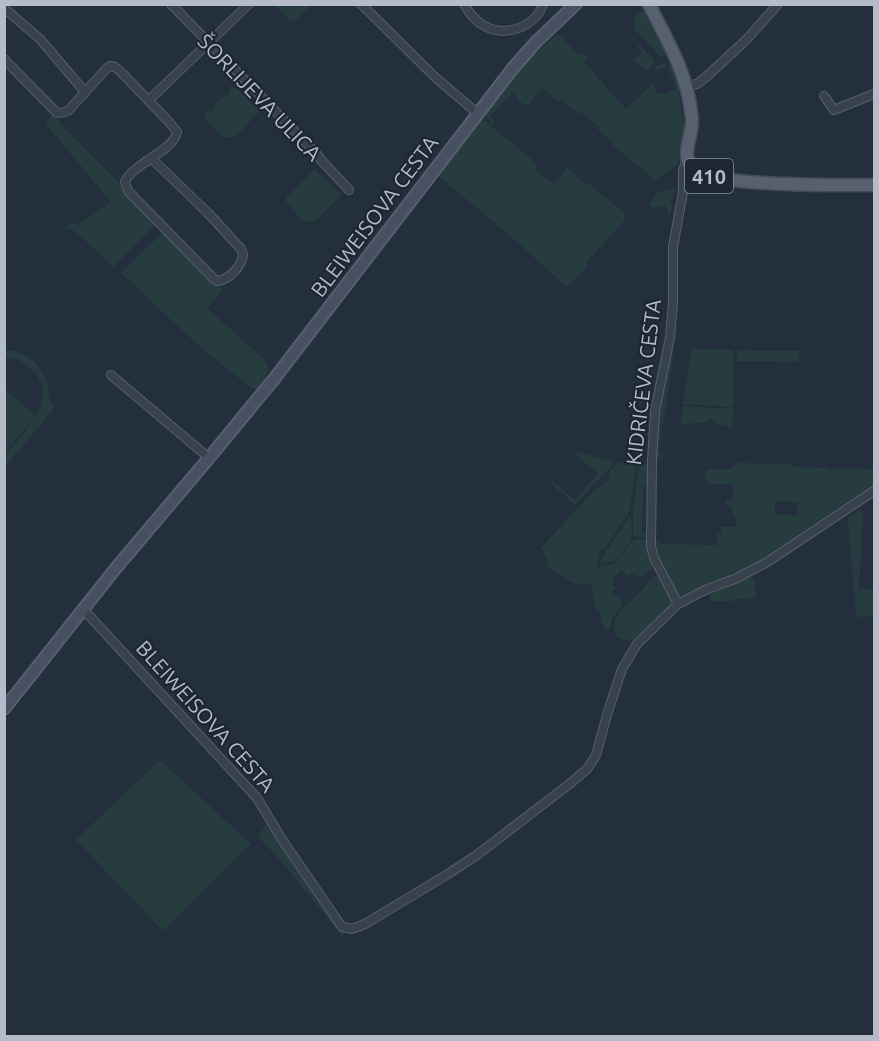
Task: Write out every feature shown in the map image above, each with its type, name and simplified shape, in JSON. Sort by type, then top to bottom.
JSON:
[{"type":"main road","name":"BLEIWEISOVA CESTA","points":[[6,703],[296,350],[513,68],[576,4]]},
{"type":"main road","name":"KIDRIČEVA CESTA","points":[[649,4],[687,86],[692,124],[687,159]]},
{"type":"main road","name":"410","points":[[687,159],[695,172],[735,180],[778,184],[874,185]]},
{"type":"street","name":"ŠORLIJEVA ULICA","points":[[171,4],[349,190]]},
{"type":"street","points":[[148,100],[249,4]]},
{"type":"street","points":[[361,4],[436,78],[477,113]]},
{"type":"street","points":[[464,4],[472,17],[481,24],[499,31],[526,26],[541,12],[543,4]]},
{"type":"street","points":[[687,86],[697,84],[706,77],[746,40],[778,4]]},
{"type":"street","points":[[4,8],[40,39],[85,92]]},
{"type":"street","points":[[4,59],[56,112],[60,113],[68,111],[110,66],[120,72],[177,132],[175,140],[152,158],[126,179],[128,191],[214,279],[218,281],[226,279],[241,263],[243,254],[241,249],[152,158]]},
{"type":"street","points":[[824,96],[834,110],[874,94]]},
{"type":"street","name":"KIDRIČEVA CESTA","points":[[678,604],[654,558],[651,546],[652,461],[655,411],[670,337],[673,303],[673,247],[683,192],[683,170],[687,159]]},
{"type":"street","points":[[111,375],[209,458]]},
{"type":"street","points":[[678,604],[769,561],[874,491]]},
{"type":"street","name":"BLEIWEISOVA CESTA","points":[[82,609],[257,798],[331,913],[342,927],[351,929],[365,924],[477,855],[588,768],[596,755],[616,682],[622,669],[637,644],[678,604]]},
{"type":"green space","points":[[274,5],[311,5],[296,20],[292,21]]},
{"type":"green space","points":[[644,11],[666,54],[664,56],[661,57],[636,31],[635,19]]},
{"type":"green space","points":[[556,35],[565,36],[563,39],[579,56],[582,52],[588,58],[584,62],[626,109],[653,83],[658,95],[676,89],[668,66],[654,71],[659,64],[671,66],[677,75],[685,126],[677,165],[656,181],[613,145],[598,130],[599,127],[581,112],[579,114],[562,100],[560,103],[542,88],[527,106],[516,99],[518,97],[513,93],[490,116],[495,122],[493,125],[490,122],[485,112],[519,69]]},
{"type":"green space","points":[[636,42],[656,61],[646,71],[633,60],[642,51]]},
{"type":"green space","points":[[232,87],[236,88],[259,112],[253,115],[238,134],[226,138],[208,123],[205,115],[210,109],[212,111],[223,96],[225,98]]},
{"type":"green space","points":[[54,113],[62,125],[156,223],[114,267],[76,232],[67,228],[72,222],[78,225],[111,202],[45,123]]},
{"type":"green space","points":[[482,118],[538,165],[535,169],[554,184],[567,167],[585,184],[587,182],[623,212],[624,221],[586,263],[588,266],[567,287],[437,175]]},
{"type":"green space","points":[[314,169],[341,195],[314,222],[310,223],[304,221],[291,208],[286,198]]},
{"type":"green space","points":[[675,189],[671,202],[673,203],[671,214],[669,215],[665,205],[653,208],[649,204],[658,192]]},
{"type":"green space","points":[[164,231],[223,289],[207,308],[263,358],[269,368],[256,390],[203,349],[121,273]]},
{"type":"green space","points":[[673,348],[675,348],[658,453],[663,454],[659,458],[657,454],[660,406]]},
{"type":"green space","points":[[691,349],[734,350],[733,407],[683,404]]},
{"type":"green space","points":[[5,350],[24,355],[38,366],[47,382],[50,402],[55,407],[5,467],[6,454],[39,412],[43,394],[36,374],[22,362],[5,357]]},
{"type":"green space","points":[[738,350],[799,351],[798,362],[737,361]]},
{"type":"green space","points":[[5,389],[36,416],[5,452]]},
{"type":"green space","points":[[683,406],[733,409],[732,430],[725,425],[717,425],[714,420],[710,419],[702,423],[680,424]]},
{"type":"green space","points":[[577,452],[615,462],[575,505],[551,483],[553,481],[574,500],[598,474],[575,454]]},
{"type":"green space","points":[[618,462],[636,465],[630,510],[605,549],[602,548],[600,551],[596,567],[615,563],[635,539],[647,540],[653,568],[640,577],[632,574],[628,576],[621,570],[614,577],[612,583],[616,588],[612,591],[623,603],[612,619],[610,629],[605,630],[598,609],[595,610],[592,585],[573,583],[547,567],[549,564],[541,548],[597,487],[599,488],[611,477],[608,473]]},
{"type":"green space","points":[[737,463],[790,464],[793,467],[829,468],[829,470],[834,468],[874,469],[874,486],[762,560],[682,596],[678,594],[664,569],[656,542],[658,539],[662,544],[717,545],[721,527],[736,527],[733,512],[730,506],[726,505],[726,500],[733,499],[733,484],[708,484],[708,480],[705,479],[705,472],[709,469],[730,469]],"holes":[[[775,502],[798,502],[798,515],[775,515]]]},
{"type":"green space","points":[[645,464],[649,469],[649,486],[643,486],[642,533],[647,534],[647,538],[633,535],[638,466]]},
{"type":"green space","points":[[859,510],[863,514],[859,589],[874,590],[874,616],[856,617],[848,519]]},
{"type":"green space","points":[[630,516],[632,532],[630,541],[615,561],[601,564],[603,556]]},
{"type":"green space","points":[[655,576],[658,576],[672,600],[671,606],[636,640],[617,637],[614,623],[621,610]]},
{"type":"green space","points":[[750,576],[755,580],[756,598],[711,601],[708,591]]},
{"type":"green space","points":[[160,760],[251,844],[163,931],[76,840]]},
{"type":"green space","points":[[268,822],[333,921],[345,933],[343,937],[276,855],[258,837]]}]
